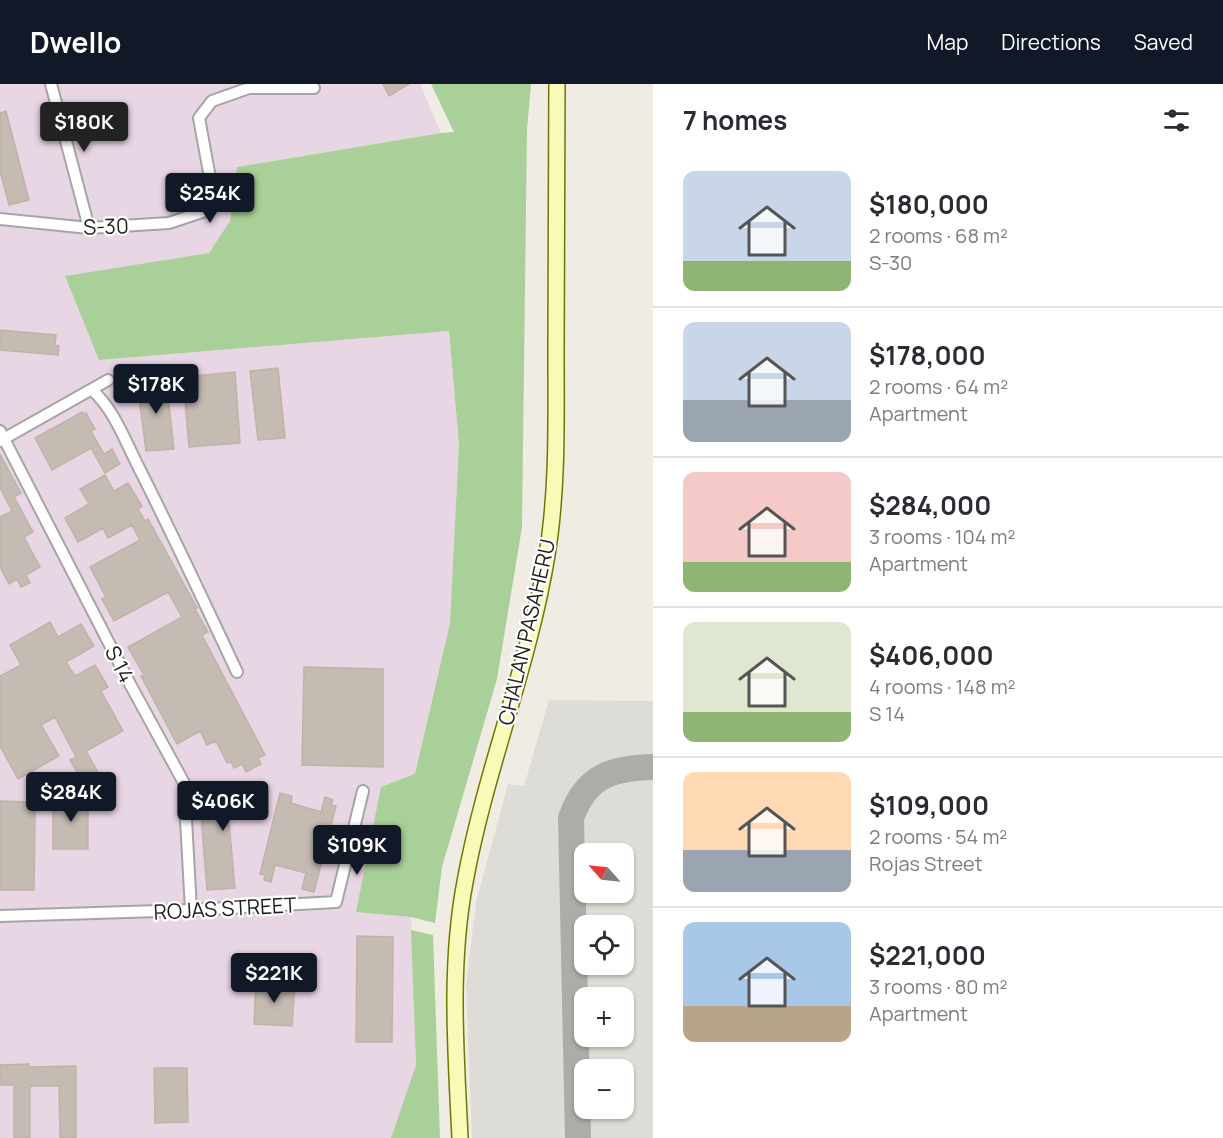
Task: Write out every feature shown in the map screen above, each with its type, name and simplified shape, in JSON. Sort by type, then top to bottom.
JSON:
[{"type":"main road","name":"CHALAN PASAHERU","points":[[460,1138],[455,999],[460,908],[478,825],[536,610],[547,555],[554,496],[556,84]]},
{"type":"street","points":[[51,84],[89,228]]},
{"type":"street","name":"S-30","points":[[0,219],[89,228],[169,223],[205,211],[213,194],[199,118],[212,101],[249,88],[314,88]]},
{"type":"street","points":[[2,437],[108,380]]},
{"type":"street","points":[[92,390],[99,396],[118,427],[167,522],[237,672]]},
{"type":"street","name":"S 14","points":[[2,437],[184,783],[191,910]]},
{"type":"street","name":"ROJAS STREET","points":[[0,916],[191,910],[336,902],[363,791]]},
{"type":"shaded area","points":[[0,84],[420,84],[441,133],[237,167],[230,221],[209,253],[65,276],[99,360],[449,331],[459,444],[450,623],[415,774],[356,911],[411,917],[416,1065],[391,1138],[0,1138]]},
{"type":"shaded area","points":[[549,700],[653,701],[653,1138],[472,1138],[466,987],[476,902],[508,784],[524,786]]},
{"type":"green space","points":[[431,84],[531,84],[527,130],[522,527],[497,679],[442,867],[435,923],[411,917],[356,912],[381,787],[415,774],[450,623],[459,444],[449,331],[99,360],[65,276],[209,253],[230,221],[237,167],[454,132]]},
{"type":"green space","points":[[411,930],[433,935],[440,1138],[391,1138],[416,1065]]},
{"type":"building","points":[[383,84],[409,84],[389,96]]},
{"type":"building","points":[[6,111],[29,200],[9,205],[0,171],[0,113]]},
{"type":"building","points":[[0,330],[56,335],[55,345],[59,346],[58,355],[0,350]]},
{"type":"building","points":[[278,368],[285,438],[258,440],[250,371]]},
{"type":"building","points":[[235,372],[240,443],[189,447],[183,377]]},
{"type":"building","points":[[166,378],[174,449],[146,451],[137,382]]},
{"type":"building","points":[[82,412],[86,413],[95,429],[91,431],[104,454],[112,449],[120,464],[105,473],[91,448],[52,470],[35,438]]},
{"type":"building","points":[[0,454],[21,493],[14,497],[33,532],[24,537],[40,567],[26,575],[30,583],[21,587],[17,579],[9,584],[0,567],[0,517],[12,511],[0,488]]},
{"type":"building","points":[[105,475],[114,491],[128,483],[142,506],[138,509],[145,521],[148,519],[197,608],[195,609],[208,632],[202,635],[265,755],[258,758],[261,764],[246,772],[242,764],[234,768],[231,762],[227,763],[216,741],[207,745],[200,731],[177,744],[128,647],[182,617],[168,592],[114,621],[102,599],[106,597],[90,567],[140,540],[132,525],[108,538],[103,528],[78,542],[65,518],[89,504],[80,489]]},
{"type":"building","points":[[50,622],[58,637],[81,624],[94,646],[66,662],[75,676],[95,665],[108,687],[101,691],[123,731],[86,751],[100,776],[84,785],[70,760],[76,757],[55,717],[41,725],[59,756],[18,779],[0,746],[0,676],[21,665],[10,645]]},
{"type":"building","points":[[304,667],[383,669],[383,767],[302,765]]},
{"type":"building","points":[[199,791],[261,791],[262,813],[228,812],[235,888],[207,890]]},
{"type":"building","points":[[280,793],[292,796],[291,803],[321,812],[325,797],[333,800],[331,805],[336,806],[314,892],[302,889],[306,873],[275,865],[271,882],[264,880],[265,875],[260,874]]},
{"type":"building","points":[[53,796],[88,796],[88,849],[53,849]]},
{"type":"building","points":[[0,801],[28,802],[28,812],[35,812],[34,890],[0,890]]},
{"type":"building","points":[[357,936],[393,937],[392,1042],[356,1042]]},
{"type":"building","points":[[256,981],[295,984],[292,1026],[254,1024]]},
{"type":"building","points":[[29,1064],[29,1067],[76,1066],[76,1138],[60,1138],[59,1086],[30,1086],[30,1138],[14,1138],[14,1085],[0,1085],[0,1065]]},
{"type":"building","points":[[154,1068],[187,1068],[188,1122],[155,1123]]},
{"type":"taxiway","points":[[578,1138],[571,818],[584,792],[602,777],[625,769],[653,767]]}]
